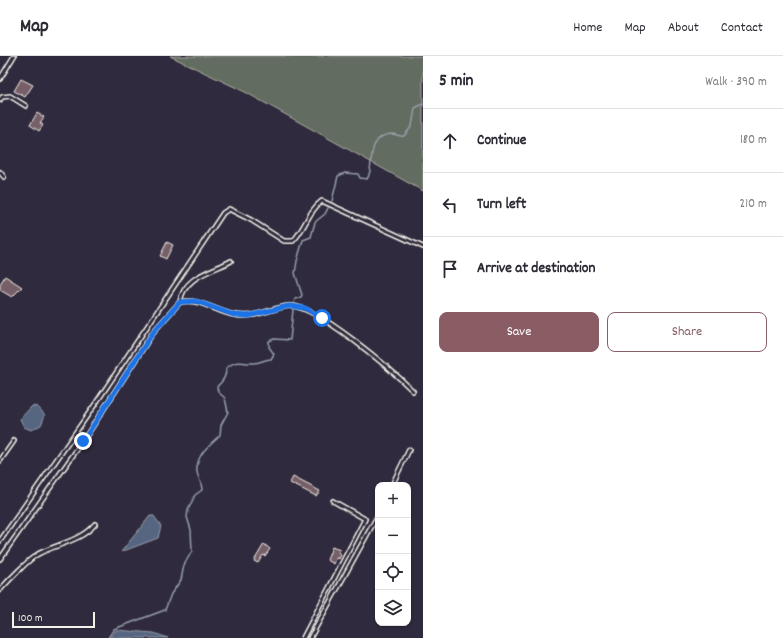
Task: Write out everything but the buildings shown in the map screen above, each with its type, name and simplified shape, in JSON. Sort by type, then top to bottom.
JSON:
[{"type":"lane","points":[[0,79],[14,56]]},
{"type":"lane","points":[[0,100],[2,97],[10,96],[26,106]]},
{"type":"lane","points":[[0,172],[4,177]]},
{"type":"lane","points":[[0,541],[96,403],[223,213],[229,209],[251,220],[284,241],[294,241],[302,233],[315,206],[322,201],[423,247]]},
{"type":"lane","points":[[0,559],[83,441],[154,331],[180,302],[181,296],[195,278],[231,262]]},
{"type":"lane","points":[[180,302],[196,301],[234,315],[248,316],[289,306],[305,308],[322,318],[398,376],[413,391]]},
{"type":"lane","points":[[0,461],[14,441]]},
{"type":"lane","points":[[393,482],[409,450]]},
{"type":"lane","points":[[303,638],[365,519],[333,501]]},
{"type":"lane","points":[[310,638],[376,518]]},
{"type":"lane","points":[[0,590],[37,555],[78,538],[89,532],[95,524]]},
{"type":"shaded area","points":[[170,56],[423,56],[423,191],[245,92]]},
{"type":"water","points":[[32,406],[38,407],[45,415],[41,425],[31,430],[24,427],[20,419]]},
{"type":"water","points":[[150,516],[154,516],[161,526],[158,538],[121,552]]},
{"type":"water","points":[[116,630],[154,633],[168,638],[110,638]]},
{"type":"waterway","points":[[332,201],[338,176],[345,173],[358,174],[360,178],[367,179],[374,146],[377,140],[383,136],[392,134],[404,136],[412,126],[415,108],[423,104]]},
{"type":"waterway","points":[[294,302],[295,299],[301,297],[302,295],[295,273],[303,240],[311,237],[315,222],[325,214],[328,208]]},
{"type":"waterway","points":[[108,638],[114,629],[165,610],[171,594],[181,580],[184,565],[192,551],[191,530],[187,517],[188,510],[195,495],[202,490],[197,472],[198,461],[204,451],[220,435],[221,425],[228,412],[225,398],[218,392],[217,387],[225,377],[226,368],[230,365],[237,362],[256,363],[271,359],[274,354],[269,347],[269,341],[274,339],[290,340],[293,310]]},
{"type":"route","points":[[83,441],[154,331],[173,308],[180,302],[189,300],[196,301],[234,315],[248,316],[289,306],[305,308],[322,318]]}]
